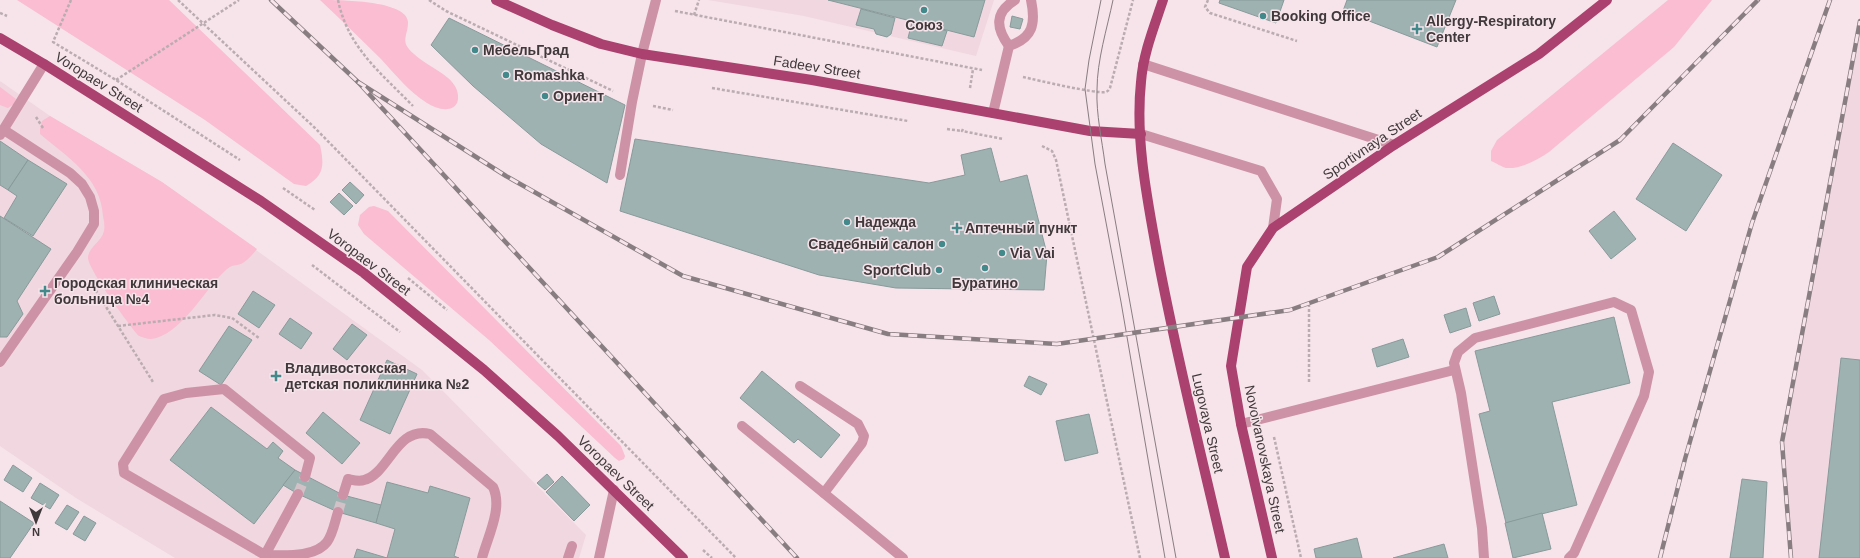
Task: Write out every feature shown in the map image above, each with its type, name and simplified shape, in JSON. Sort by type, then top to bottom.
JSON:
[{"type":"main road","name":"Fadeev Street","points":[[496,0],[552,25],[600,44],[642,54],[812,80],[966,107],[1090,131],[1141,134]]},
{"type":"main road","points":[[1141,134],[1140,84],[1143,64],[1162,0]]},
{"type":"main road","name":"Sportivnaya Street","points":[[1231,366],[1247,267],[1273,228],[1394,145],[1539,54],[1607,0]]},
{"type":"main road","name":"Voropaev Street","points":[[0,38],[44,64],[261,201],[364,273],[484,370],[558,436],[683,558]]},
{"type":"main road","name":"Lugovaya Street","points":[[1141,134],[1148,202],[1164,294],[1225,558]]},
{"type":"main road","name":"Novoivanovskaya Street","points":[[1231,366],[1241,424],[1272,558]]},
{"type":"lane","points":[[1009,46],[1001,35],[999,22],[1002,13],[1015,0]]},
{"type":"lane","points":[[1009,46],[1021,42],[1030,34],[1034,13],[1031,0]]},
{"type":"lane","points":[[620,176],[632,102],[642,54],[655,4]]},
{"type":"lane","points":[[993,113],[1009,46]]},
{"type":"lane","points":[[0,362],[77,252],[94,224],[94,211],[90,198],[82,184],[70,173],[2,133],[44,64]]},
{"type":"lane","points":[[1143,64],[1394,145]]},
{"type":"lane","points":[[1141,134],[1261,171],[1277,198],[1273,228]]},
{"type":"lane","points":[[1484,558],[1482,528],[1461,393],[1454,370],[1454,363],[1458,352],[1475,338],[1614,302],[1631,310],[1649,372],[1644,396],[1574,553],[1569,558]]},
{"type":"lane","points":[[1241,424],[1454,370]]},
{"type":"lane","points":[[800,386],[858,424],[864,436],[862,443],[824,493]]},
{"type":"lane","points":[[305,477],[310,458],[224,388],[186,393],[164,399],[123,464],[124,473],[266,556],[298,555],[321,549],[328,541],[338,512]]},
{"type":"lane","points":[[742,426],[903,558]]},
{"type":"lane","points":[[344,494],[348,479],[357,481],[367,479],[378,470],[397,447],[411,436],[421,432],[430,434],[493,487],[497,496],[497,506],[482,558]]},
{"type":"lane","points":[[599,558],[614,490]]},
{"type":"lane","points":[[266,556],[298,494]]},
{"type":"lane","points":[[568,558],[572,546]]},
{"type":"path","points":[[71,0],[53,42],[116,80],[239,0]]},
{"type":"path","points":[[178,0],[315,128],[736,558]]},
{"type":"path","points":[[338,0],[342,20],[360,52],[413,106]]},
{"type":"path","points":[[429,0],[446,11],[632,102]]},
{"type":"path","points":[[694,15],[699,0]]},
{"type":"path","points":[[655,4],[694,15],[973,69],[1105,92],[1110,88],[1133,0]]},
{"type":"path","points":[[1208,0],[1205,8],[1210,13],[1297,41]]},
{"type":"path","points":[[962,131],[973,69]]},
{"type":"path","points":[[711,88],[911,122]]},
{"type":"path","points":[[647,105],[673,110]]},
{"type":"path","points":[[940,127],[1011,140]]},
{"type":"path","points":[[1035,144],[1052,151],[1056,160],[1140,558]]},
{"type":"path","points":[[308,262],[405,336]]},
{"type":"path","points":[[93,286],[164,399]]},
{"type":"path","points":[[1309,304],[1309,407]]},
{"type":"path","points":[[118,326],[215,315],[232,318],[259,338]]},
{"type":"path","points":[[1270,417],[1301,558]]},
{"type":"shaded area","points":[[17,0],[169,0],[320,145],[322,168],[320,173],[317,178],[306,186],[294,184],[205,120]]},
{"type":"shaded area","points":[[320,0],[355,1],[384,5],[396,9],[405,15],[408,22],[408,27],[405,39],[409,50],[443,74],[453,83],[458,93],[457,103],[451,108],[443,109],[430,105],[420,99]]},
{"type":"shaded area","points":[[708,0],[994,0],[976,56],[804,16]]},
{"type":"shaded area","points":[[1668,0],[1712,0],[1674,47],[1549,152],[1534,161],[1512,168],[1506,168],[1491,161],[1491,151],[1497,140]]},
{"type":"shaded area","points":[[1860,22],[1860,558],[1791,558],[1782,442]]},
{"type":"shaded area","name":"Владивостокская детская поликлинника №2","points":[[0,81],[50,116],[162,182],[422,370],[586,535],[579,558],[175,558],[76,498],[0,446]]},
{"type":"shaded area","points":[[0,87],[16,99],[14,104],[8,108],[0,105]]},
{"type":"shaded area","points":[[50,116],[162,182],[257,249],[243,263],[227,269],[183,320],[162,336],[151,339],[139,336],[94,273],[88,257],[91,250],[103,235],[104,231],[101,202],[96,190],[81,169],[40,134],[42,121]]},
{"type":"shaded area","points":[[374,206],[388,211],[621,446],[625,456],[624,459],[619,461],[615,458],[489,340],[364,234],[358,225],[360,215],[369,207]]},
{"type":"building","name":"Союз","points":[[828,0],[985,0],[974,37]]},
{"type":"building","points":[[1220,0],[1284,0],[1276,23],[1219,3]]},
{"type":"building","name":"Allergy-Respiratory Center","points":[[1347,0],[1456,0],[1437,47],[1343,11]]},
{"type":"building","points":[[861,9],[895,18],[891,34],[887,37],[876,34],[874,29],[856,25]]},
{"type":"building","points":[[1012,16],[1023,19],[1020,29],[1010,27]]},
{"type":"building","name":"Ориент","points":[[449,18],[625,105],[607,183],[541,144],[473,86],[431,45]]},
{"type":"building","points":[[912,22],[947,31],[942,46],[908,38]]},
{"type":"building","name":"Надежда","points":[[635,139],[929,183],[965,175],[961,155],[991,148],[1000,182],[1027,175],[1047,254],[1044,290],[896,288],[819,275],[620,211]]},
{"type":"building","points":[[0,141],[28,160],[8,190],[0,185]]},
{"type":"building","points":[[1673,143],[1722,175],[1686,231],[1636,199]]},
{"type":"building","points":[[28,160],[67,184],[33,236],[4,218],[17,196],[8,190]]},
{"type":"building","points":[[350,182],[364,195],[356,204],[342,190]]},
{"type":"building","points":[[339,193],[353,206],[344,215],[330,202]]},
{"type":"building","points":[[1614,211],[1636,239],[1611,259],[1589,231]]},
{"type":"building","points":[[0,216],[51,249],[17,301],[23,314],[7,337],[0,337]]},
{"type":"building","points":[[253,291],[275,305],[259,328],[238,314]]},
{"type":"building","points":[[1494,296],[1500,314],[1479,321],[1473,303]]},
{"type":"building","points":[[1466,308],[1471,326],[1450,333],[1444,315]]},
{"type":"building","points":[[1614,317],[1630,383],[1552,402],[1577,505],[1506,523],[1479,414],[1490,411],[1475,351]]},
{"type":"building","points":[[290,318],[312,333],[301,349],[279,334]]},
{"type":"building","points":[[352,324],[367,335],[347,360],[333,349]]},
{"type":"building","points":[[229,326],[252,340],[221,385],[199,371]]},
{"type":"building","points":[[1403,339],[1409,357],[1377,367],[1372,349]]},
{"type":"building","points":[[1841,358],[1860,360],[1860,558],[1819,558]]},
{"type":"building","points":[[387,360],[417,374],[390,434],[360,420]]},
{"type":"building","points":[[762,371],[840,435],[821,458],[798,439],[794,443],[740,398]]},
{"type":"building","points":[[1029,376],[1047,384],[1041,395],[1024,386]]},
{"type":"building","points":[[211,407],[267,449],[273,442],[283,451],[278,458],[295,470],[254,524],[170,460]]},
{"type":"building","points":[[323,412],[360,443],[342,464],[306,433]]},
{"type":"building","points":[[1089,414],[1098,453],[1065,461],[1056,421]]},
{"type":"building","points":[[13,465],[32,478],[23,492],[4,480]]},
{"type":"building","points":[[295,470],[343,495],[381,505],[376,523],[338,512],[298,494],[283,485]]},
{"type":"building","points":[[547,474],[554,482],[545,490],[537,483]]},
{"type":"building","points":[[562,476],[590,505],[574,521],[546,492]]},
{"type":"building","points":[[1742,479],[1767,482],[1763,558],[1730,558]]},
{"type":"building","points":[[387,482],[428,493],[430,486],[470,498],[454,556],[459,558],[387,558],[395,529],[376,523]]},
{"type":"building","points":[[40,483],[59,495],[50,509],[31,498]]},
{"type":"building","points":[[0,501],[34,523],[10,558],[0,558]]},
{"type":"building","points":[[67,505],[79,512],[67,530],[55,523]]},
{"type":"building","points":[[1542,513],[1551,549],[1513,558],[1505,523]]},
{"type":"building","points":[[84,516],[96,523],[85,541],[73,534]]},
{"type":"building","points":[[1357,538],[1362,558],[1316,558],[1314,549]]},
{"type":"building","points":[[1444,544],[1448,558],[1393,558]]},
{"type":"building","points":[[357,549],[387,558],[354,558]]},
{"type":"tunnel","points":[[298,494],[305,477]]},
{"type":"tunnel","points":[[338,512],[343,495]]},
{"type":"tram line","points":[[1101,0],[1085,89],[1095,164],[1121,302],[1165,558]]},
{"type":"tram line","points":[[1113,0],[1097,79],[1098,118],[1176,558]]},
{"type":"railway","points":[[271,0],[358,82],[797,558]]},
{"type":"railway","points":[[358,82],[506,176],[683,276],[888,334],[1057,344],[1290,310],[1438,257],[1620,140],[1758,0]]},
{"type":"railway","points":[[1660,558],[1685,459],[1752,223],[1830,0]]},
{"type":"railway","points":[[1791,558],[1782,442],[1860,21]]},
{"type":"place","name":"Союз","points":[[924,10]]},
{"type":"place","name":"Booking Office","points":[[1263,16]]},
{"type":"place","name":"Allergy-Respiratory Center","points":[[1417,29]]},
{"type":"place","name":"МебельГрад","points":[[475,50]]},
{"type":"place","name":"Romashka","points":[[506,75]]},
{"type":"place","name":"Ориент","points":[[545,96]]},
{"type":"place","name":"Надежда","points":[[847,222]]},
{"type":"place","name":"Аптечный пункт","points":[[957,228]]},
{"type":"place","name":"Свадебный салон","points":[[942,244]]},
{"type":"place","name":"Via Vai","points":[[1002,253]]},
{"type":"place","name":"Буратино","points":[[985,268]]},
{"type":"place","name":"SportClub","points":[[939,270]]},
{"type":"place","name":"Городская клиническая больница №4","points":[[45,291]]},
{"type":"place","name":"Владивостокская детская поликлинника №2","points":[[276,376]]}]
